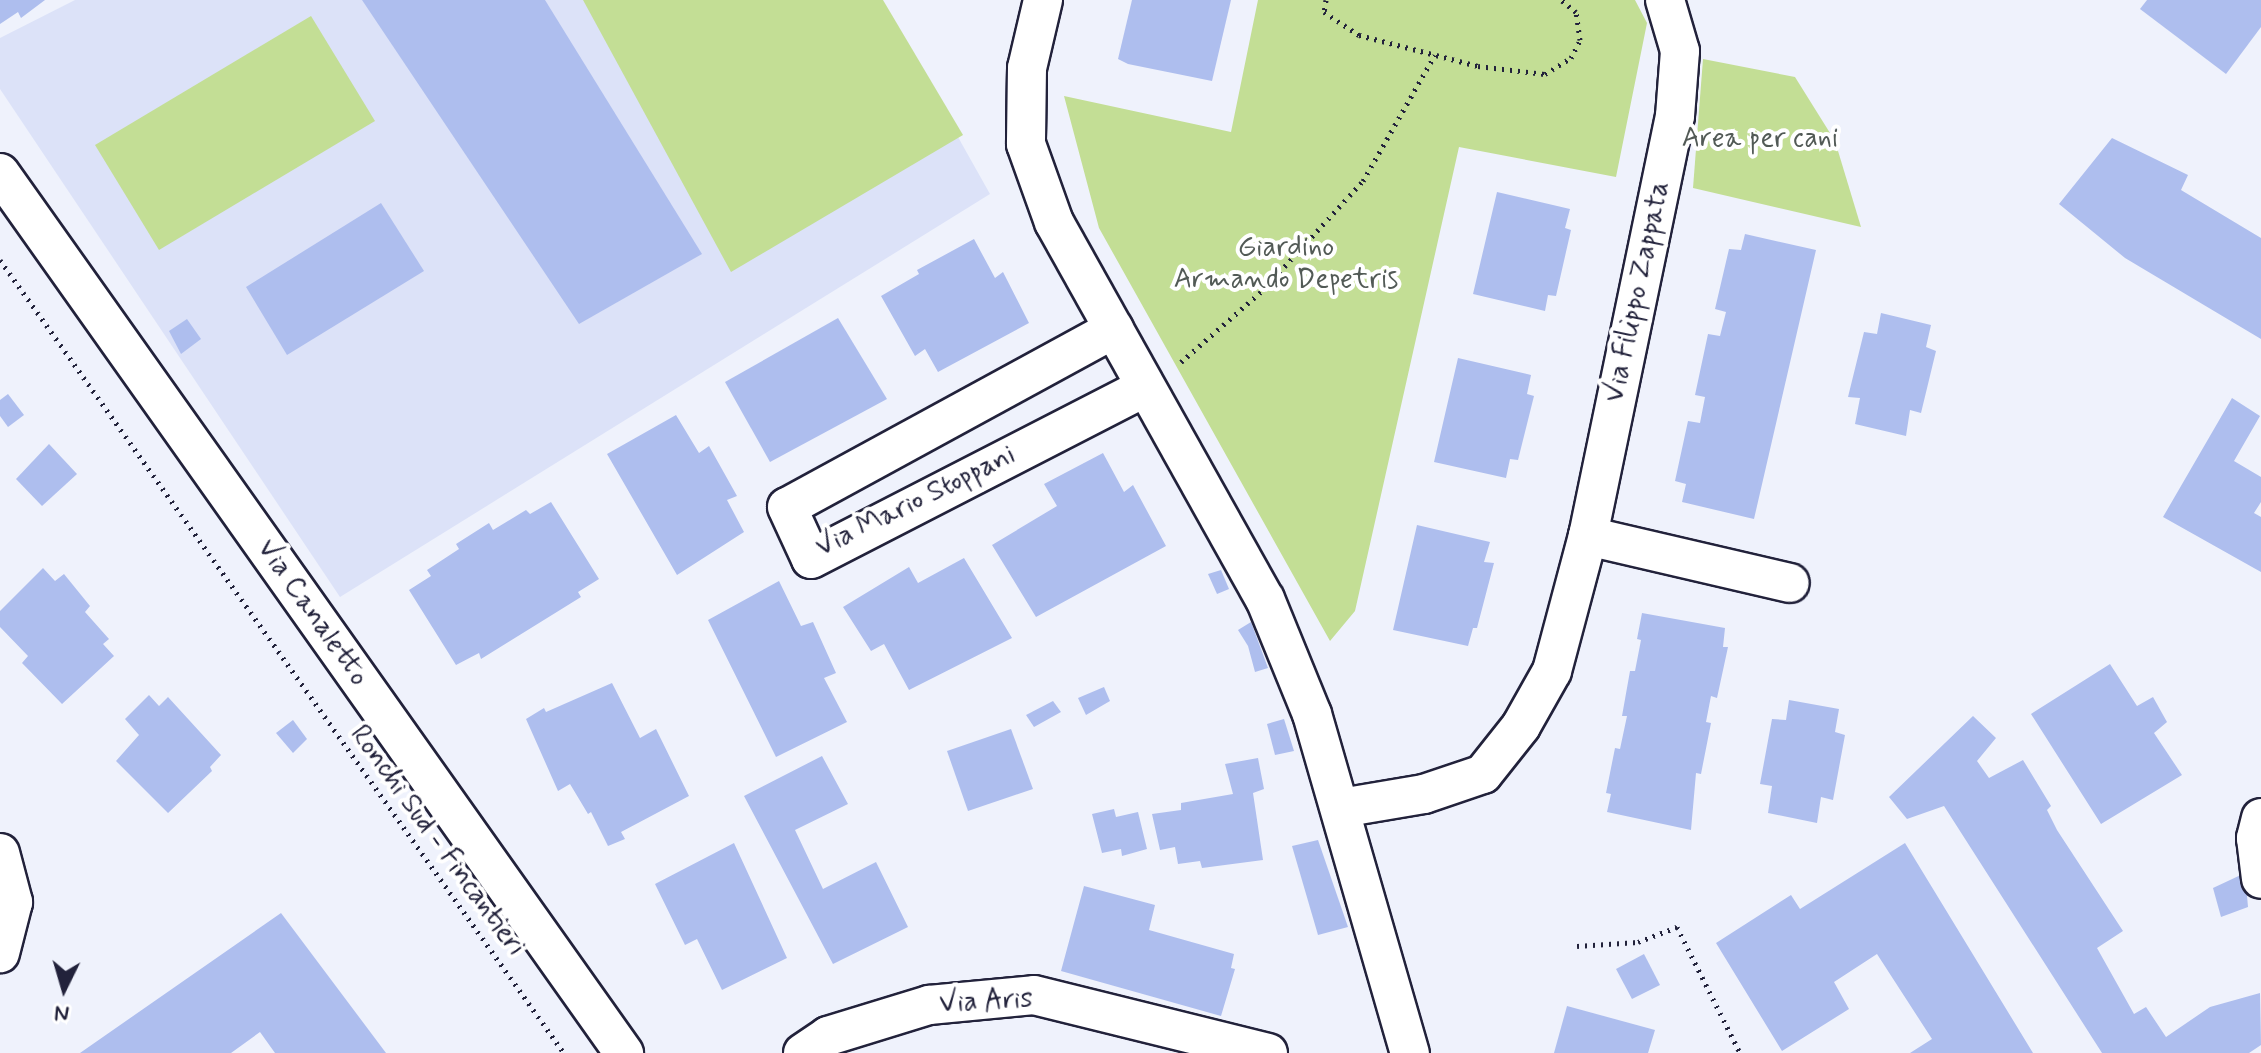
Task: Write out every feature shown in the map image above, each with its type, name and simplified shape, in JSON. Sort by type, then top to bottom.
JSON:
[{"type":"street","points":[[1043,0],[1027,68],[1026,144],[1054,222],[1265,599],[1312,714],[1410,1053]]},
{"type":"street","name":"Via Filippo Zappata","points":[[1341,808],[1424,794],[1483,774],[1521,726],[1552,671],[1588,536],[1675,116],[1680,51],[1665,0]]},
{"type":"street","name":"Via Canaletto","points":[[0,173],[624,1053]]},
{"type":"street","name":"Via Mario Stoppani","points":[[1114,329],[787,507],[811,559],[1145,387]]},
{"type":"street","points":[[1588,536],[1790,583]]},
{"type":"street","points":[[2261,818],[2256,838],[2261,879]]},
{"type":"street","points":[[0,853],[13,902],[0,953]]},
{"type":"street","name":"Via Aris","points":[[803,1053],[828,1036],[929,1005],[1034,995],[1268,1053]]},
{"type":"path","points":[[1326,0],[1324,12],[1359,35],[1478,66],[1545,74],[1571,58],[1580,40],[1576,12],[1561,0]]},
{"type":"path","points":[[1180,363],[1263,290],[1363,181],[1435,55]]},
{"type":"path","name":"Ronchi Sud - Fincantieri","points":[[0,260],[564,1053]]},
{"type":"path","points":[[1577,946],[1638,942],[1677,927],[1740,1053]]},
{"type":"shaded area","points":[[75,0],[881,0],[990,194],[340,597],[0,89],[0,38]]},
{"type":"green space","points":[[583,0],[883,0],[963,135],[731,272]]},
{"type":"green space","name":"Giardino Armando Depetris","points":[[1258,0],[1635,0],[1647,23],[1616,177],[1459,147],[1355,611],[1330,641],[1099,228],[1064,96],[1231,132]]},
{"type":"green space","points":[[311,16],[375,121],[159,250],[95,145]]},
{"type":"green space","name":"Area per cani","points":[[1703,59],[1795,77],[1835,141],[1861,227],[1693,188]]},
{"type":"building","points":[[0,0],[45,0],[21,18],[18,12],[0,24]]},
{"type":"building","points":[[362,0],[545,0],[702,254],[579,324]]},
{"type":"building","points":[[1132,0],[1231,0],[1212,81],[1128,64],[1118,59]]},
{"type":"building","points":[[2147,0],[2261,0],[2261,27],[2226,74],[2140,9]]},
{"type":"building","points":[[2112,138],[2188,175],[2181,190],[2261,238],[2261,339],[2125,258],[2059,204]]},
{"type":"building","points":[[1497,192],[1570,209],[1565,228],[1571,230],[1556,296],[1548,295],[1545,311],[1473,294]]},
{"type":"building","points":[[381,203],[424,271],[287,355],[246,287]]},
{"type":"building","points":[[1745,234],[1816,250],[1754,519],[1682,502],[1686,484],[1675,481],[1688,421],[1700,423],[1705,397],[1695,395],[1708,334],[1720,336],[1726,312],[1715,309],[1729,249],[1741,250]]},
{"type":"building","points":[[974,239],[995,278],[1003,272],[1029,323],[938,372],[925,349],[915,356],[881,296],[919,274],[917,270]]},
{"type":"building","points":[[1881,313],[1931,325],[1926,347],[1936,351],[1921,413],[1910,410],[1906,436],[1855,424],[1860,398],[1848,397],[1864,332],[1877,334]]},
{"type":"building","points":[[838,318],[887,399],[770,462],[725,382]]},
{"type":"building","points":[[187,319],[201,339],[181,354],[169,331]]},
{"type":"building","points":[[1458,358],[1531,375],[1527,394],[1534,396],[1518,460],[1510,459],[1506,478],[1434,462]]},
{"type":"building","points":[[8,394],[24,415],[8,427],[0,416],[0,400]]},
{"type":"building","points":[[2232,398],[2260,416],[2234,461],[2261,477],[2261,502],[2254,513],[2261,517],[2261,572],[2163,517]]},
{"type":"building","points":[[676,415],[699,453],[709,446],[737,496],[727,500],[744,532],[677,575],[607,454]]},
{"type":"building","points":[[49,444],[77,474],[42,506],[16,479]]},
{"type":"building","points":[[1103,453],[1124,492],[1133,485],[1166,546],[1036,617],[992,545],[1057,506],[1044,484]]},
{"type":"building","points":[[551,502],[599,579],[578,592],[581,597],[481,659],[479,653],[456,665],[409,590],[431,576],[427,570],[459,549],[456,544],[489,523],[493,530],[526,510],[530,514]]},
{"type":"building","points":[[1417,525],[1490,542],[1484,562],[1494,563],[1477,628],[1473,628],[1468,646],[1393,630]]},
{"type":"building","points":[[964,558],[1012,638],[909,690],[884,644],[871,651],[843,607],[909,567],[918,583]]},
{"type":"building","points":[[43,568],[55,581],[64,574],[90,606],[85,612],[109,639],[103,644],[114,656],[62,704],[22,663],[28,656],[0,627],[0,611]]},
{"type":"building","points":[[1221,570],[1229,589],[1217,594],[1208,574]]},
{"type":"building","points":[[779,581],[801,626],[813,622],[836,673],[824,678],[847,722],[776,757],[708,620]]},
{"type":"building","points":[[1642,613],[1725,628],[1723,647],[1728,647],[1717,698],[1711,696],[1706,722],[1711,723],[1701,774],[1696,773],[1691,830],[1607,812],[1611,794],[1606,793],[1615,748],[1620,749],[1627,716],[1622,716],[1630,671],[1635,671]]},
{"type":"building","points":[[1251,622],[1268,668],[1255,672],[1248,646],[1238,630]]},
{"type":"building","points":[[2110,664],[2137,706],[2153,697],[2167,722],[2154,733],[2182,775],[2101,824],[2031,714]]},
{"type":"building","points":[[612,683],[640,738],[656,729],[689,796],[621,832],[625,839],[608,846],[591,812],[588,814],[570,784],[558,791],[526,719],[544,708],[546,712]]},
{"type":"building","points":[[1104,687],[1110,701],[1086,715],[1078,698]]},
{"type":"building","points":[[149,695],[159,706],[168,697],[221,755],[210,767],[212,771],[168,813],[116,761],[139,735],[125,719]]},
{"type":"building","points":[[1789,700],[1839,709],[1835,732],[1845,735],[1833,800],[1821,797],[1817,823],[1768,813],[1772,786],[1760,784],[1772,719],[1786,720]]},
{"type":"building","points":[[1053,701],[1061,712],[1034,727],[1026,715]]},
{"type":"building","points":[[1973,716],[1996,738],[1977,761],[1989,778],[2023,760],[2051,806],[2047,810],[2057,830],[2123,931],[2097,948],[2134,1014],[2146,1007],[2166,1037],[2210,1007],[2260,993],[2261,1045],[2249,1053],[2102,1053],[1944,806],[1907,819],[1889,797]]},
{"type":"building","points":[[1284,719],[1294,751],[1275,755],[1267,724]]},
{"type":"building","points":[[293,720],[307,739],[293,753],[276,733]]},
{"type":"building","points":[[1011,729],[1033,789],[968,811],[947,751]]},
{"type":"building","points":[[822,756],[848,804],[795,830],[823,889],[876,862],[908,927],[833,964],[744,796]]},
{"type":"building","points":[[1258,758],[1264,789],[1253,793],[1263,860],[1202,868],[1200,861],[1178,864],[1175,847],[1160,850],[1152,814],[1181,810],[1181,803],[1233,794],[1225,764]]},
{"type":"building","points":[[1114,809],[1116,817],[1138,812],[1147,849],[1122,856],[1121,849],[1102,853],[1092,814]]},
{"type":"building","points":[[1318,840],[1348,927],[1318,935],[1292,846]]},
{"type":"building","points":[[734,843],[787,958],[722,990],[697,939],[685,945],[655,884]]},
{"type":"building","points":[[1905,843],[2033,1053],[1910,1053],[1932,1039],[1877,954],[1834,982],[1849,1009],[1782,1051],[1716,943],[1791,895],[1800,909]]},
{"type":"building","points":[[2245,873],[2248,907],[2221,917],[2213,888]]},
{"type":"building","points":[[1084,886],[1155,905],[1149,930],[1234,954],[1231,968],[1235,969],[1221,1016],[1061,971]]},
{"type":"building","points":[[281,913],[386,1053],[275,1053],[260,1032],[231,1053],[80,1053]]},
{"type":"building","points":[[1644,954],[1660,985],[1632,999],[1616,969]]},
{"type":"building","points":[[1567,1006],[1655,1030],[1648,1053],[1554,1053]]}]
